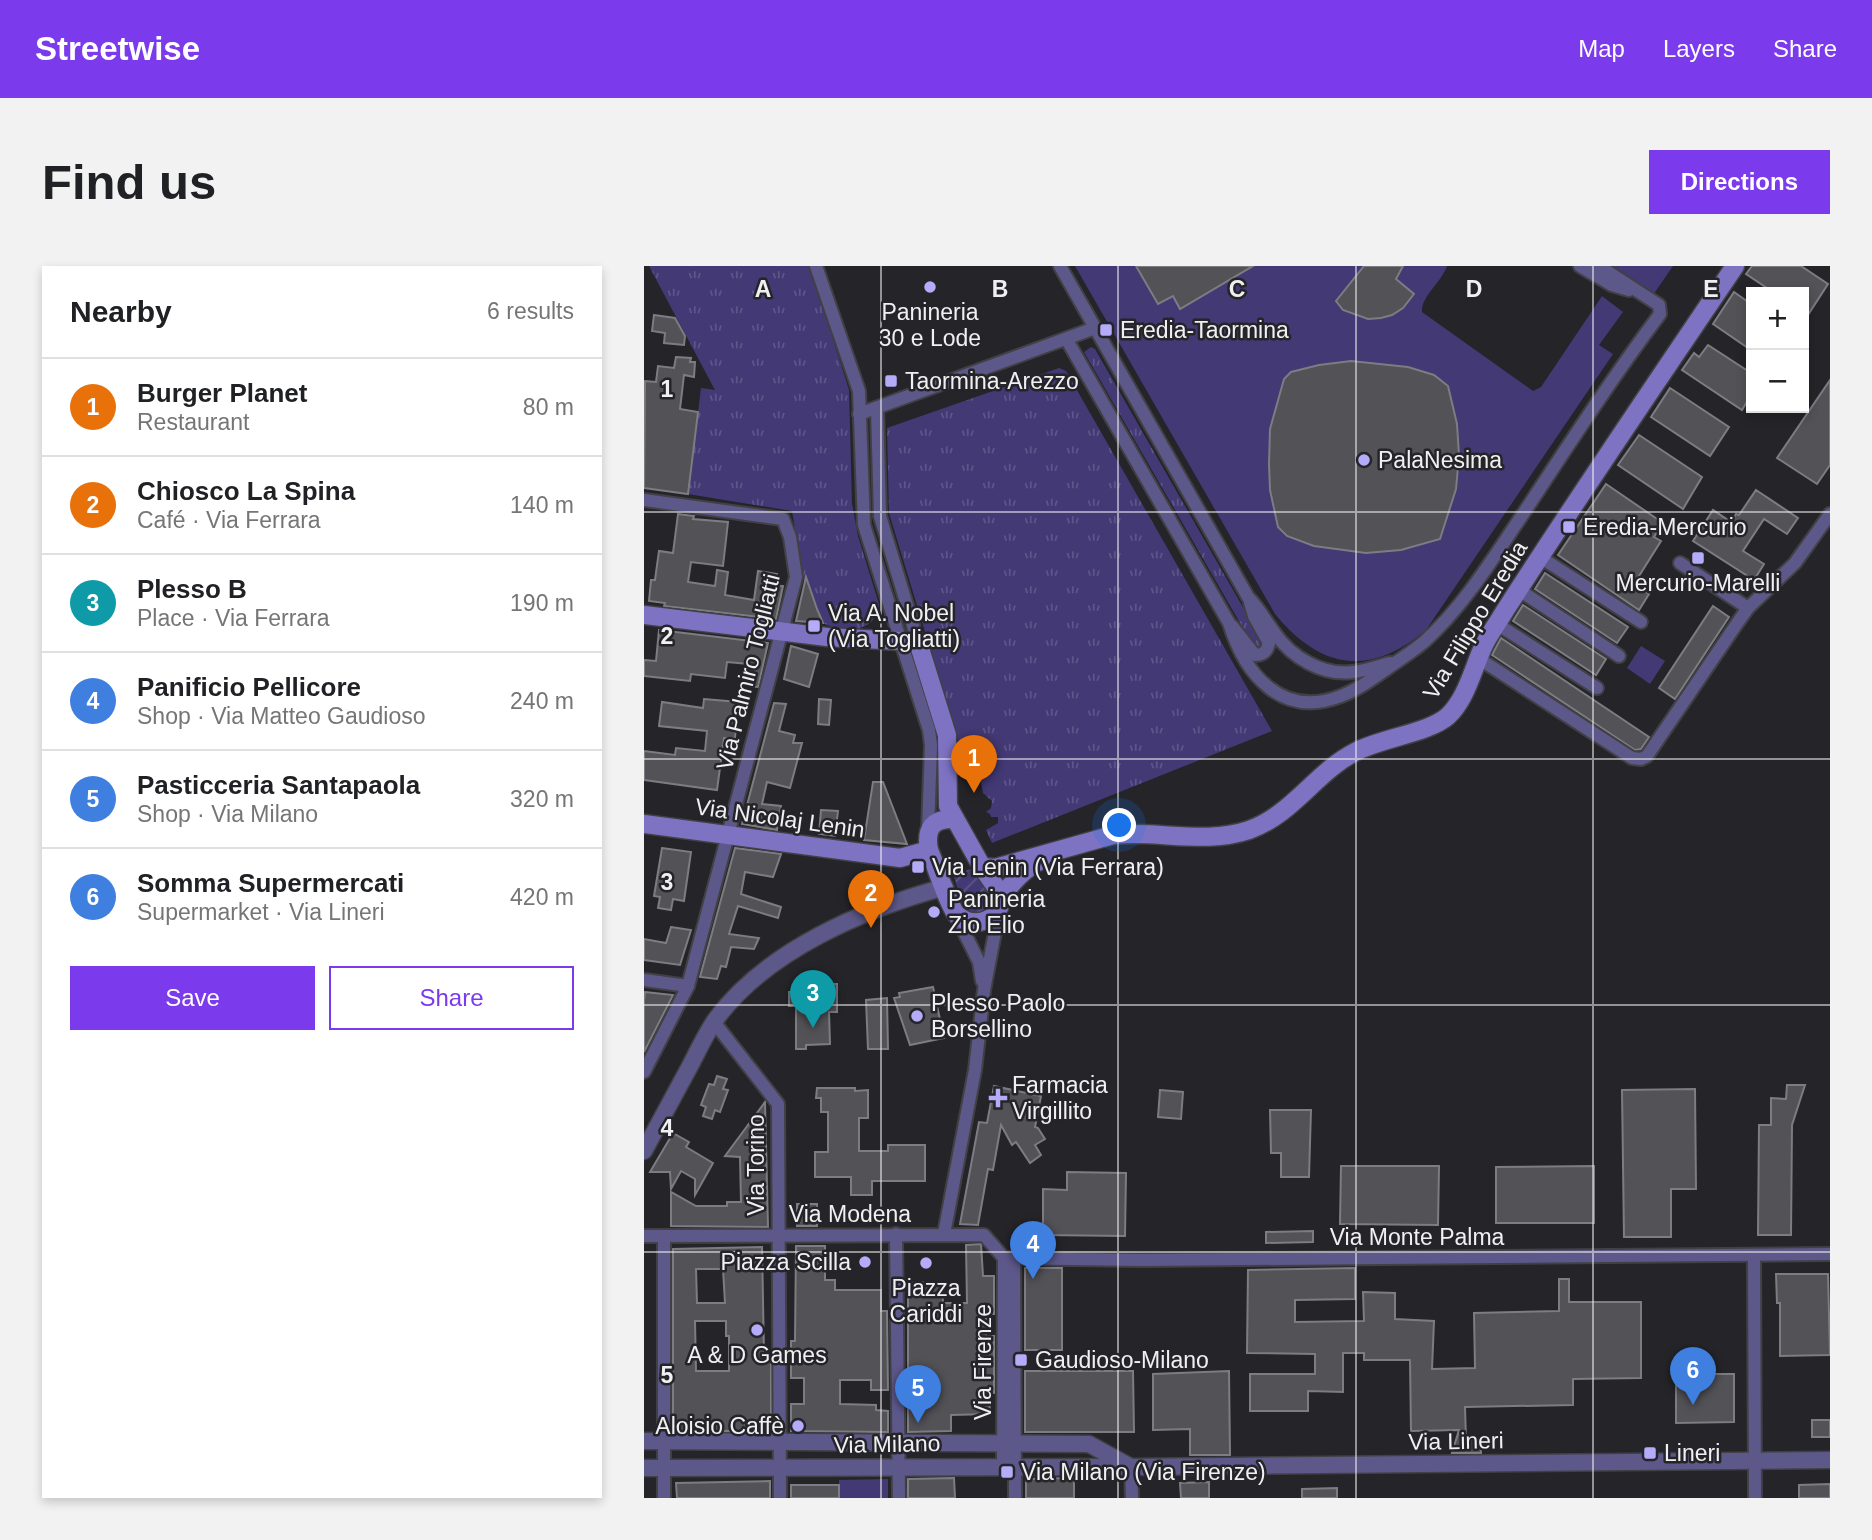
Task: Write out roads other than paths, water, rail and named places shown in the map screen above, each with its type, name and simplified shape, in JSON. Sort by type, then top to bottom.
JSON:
[{"type":"main road","name":"Via Filippo Eredia","points":[[1059,851],[1113,835],[1130,833],[1218,836],[1251,829],[1285,810],[1357,750],[1441,722],[1455,708],[1497,624],[1540,557],[1735,266]]},
{"type":"main road","points":[[644,615],[827,637],[909,642],[944,723],[948,749],[948,806],[998,890],[1000,906]]},
{"type":"main road","points":[[956,819],[935,823],[928,831],[929,850],[955,914],[966,921],[983,922],[1000,906],[1025,871],[1059,851]]},
{"type":"main road","name":"Via Nicolaj Lenin","points":[[644,824],[900,858],[929,850]]},
{"type":"main road","points":[[982,867],[995,868],[1059,851]]},
{"type":"street","points":[[816,266],[859,391],[864,525],[909,642]]},
{"type":"street","points":[[1060,266],[1248,597],[1254,617],[1269,643],[1265,652],[1255,655],[1251,652],[1229,623],[1067,340]]},
{"type":"street","points":[[1580,266],[1612,285],[1640,293]]},
{"type":"street","points":[[1229,623],[1236,644],[1252,671],[1273,692],[1294,701],[1318,702],[1343,695],[1374,679],[1425,641],[1470,589],[1621,366],[1660,314],[1659,305],[1599,266]]},
{"type":"street","points":[[859,414],[1095,328]]},
{"type":"street","points":[[877,408],[880,516],[932,745],[928,831]]},
{"type":"street","name":"Via Palmiro Togliatti","points":[[644,500],[783,519],[790,537],[796,577],[688,986],[644,1072]]},
{"type":"street","points":[[1478,658],[1632,758],[1641,759],[1647,756],[1748,608],[1795,563],[1830,514]]},
{"type":"street","points":[[1540,557],[1641,622]]},
{"type":"street","points":[[1680,563],[1748,608]]},
{"type":"street","points":[[1519,590],[1619,656]]},
{"type":"street","points":[[1248,597],[1262,612],[1282,642],[1295,655],[1311,664],[1327,670],[1352,673],[1398,661]]},
{"type":"street","points":[[1497,624],[1597,688]]},
{"type":"street","points":[[644,1151],[714,1022],[746,988],[782,958],[843,924],[892,902],[944,887]]},
{"type":"street","points":[[944,1234],[975,1070],[984,990],[1000,906]]},
{"type":"street","points":[[955,914],[979,961],[984,990]]},
{"type":"street","points":[[644,981],[688,986]]},
{"type":"street","name":"Via Torino","points":[[714,1022],[778,1104],[780,1498]]},
{"type":"street","points":[[896,1234],[899,1498]]},
{"type":"street","name":"Via Modena","points":[[644,1236],[984,1235],[1009,1258]]},
{"type":"street","points":[[664,1236],[664,1498]]},
{"type":"street","name":"Via Monte Palma","points":[[1009,1258],[1830,1254]]},
{"type":"street","points":[[1754,1256],[1755,1498]]},
{"type":"street","points":[[1009,1258],[1009,1363]]},
{"type":"street","name":"Via Firenze","points":[[1009,1363],[1016,1404],[1010,1443]]},
{"type":"street","name":"Via Firenze","points":[[1009,1363],[1009,1466],[1015,1498]]},
{"type":"street","name":"Via Milano","points":[[644,1441],[1088,1444]]},
{"type":"street","name":"Via Lineri","points":[[1088,1444],[1131,1467],[1830,1460]]},
{"type":"street","points":[[1131,1467],[1132,1498]]},
{"type":"street","name":"Via Milano","points":[[644,1468],[1131,1467]]},
{"type":"place","name":"Panineria 30 e Lode","points":[[930,287]]},
{"type":"place","name":"Eredia-Taormina","points":[[1106,330]]},
{"type":"place","name":"Taormina-Arezzo","points":[[891,381]]},
{"type":"place","name":"PalaNesima","points":[[1364,460]]},
{"type":"place","name":"Eredia-Mercurio","points":[[1569,527]]},
{"type":"place","name":"Mercurio-Marelli","points":[[1698,558]]},
{"type":"place","name":"Via A. Nobel (Via Togliatti)","points":[[814,626]]},
{"type":"place","name":"Burger Planet","points":[[974,793]]},
{"type":"place","name":"Via Lenin (Via Ferrara)","points":[[918,867]]},
{"type":"place","name":"Panineria Zio Elio","points":[[934,912]]},
{"type":"place","name":"Chiosco La Spina","points":[[871,928]]},
{"type":"place","name":"Plesso Paolo Borsellino","points":[[917,1016]]},
{"type":"place","name":"Plesso B","points":[[813,1028]]},
{"type":"place","name":"Farmacia Virgillito","points":[[998,1098]]},
{"type":"place","name":"Piazza Scilla","points":[[865,1262]]},
{"type":"place","name":"Piazza Cariddi","points":[[926,1263]]},
{"type":"place","name":"Panificio Pellicore","points":[[1033,1279]]},
{"type":"place","name":"A & D Games","points":[[757,1330]]},
{"type":"place","name":"Gaudioso-Milano","points":[[1021,1360]]},
{"type":"place","name":"Somma Supermercati","points":[[1693,1405]]},
{"type":"place","name":"Pasticceria Santapaola","points":[[918,1423]]},
{"type":"place","name":"Aloisio Caffè","points":[[798,1426]]},
{"type":"place","name":"Lineri","points":[[1650,1453]]},
{"type":"place","name":"Via Milano (Via Firenze)","points":[[1007,1472]]}]
